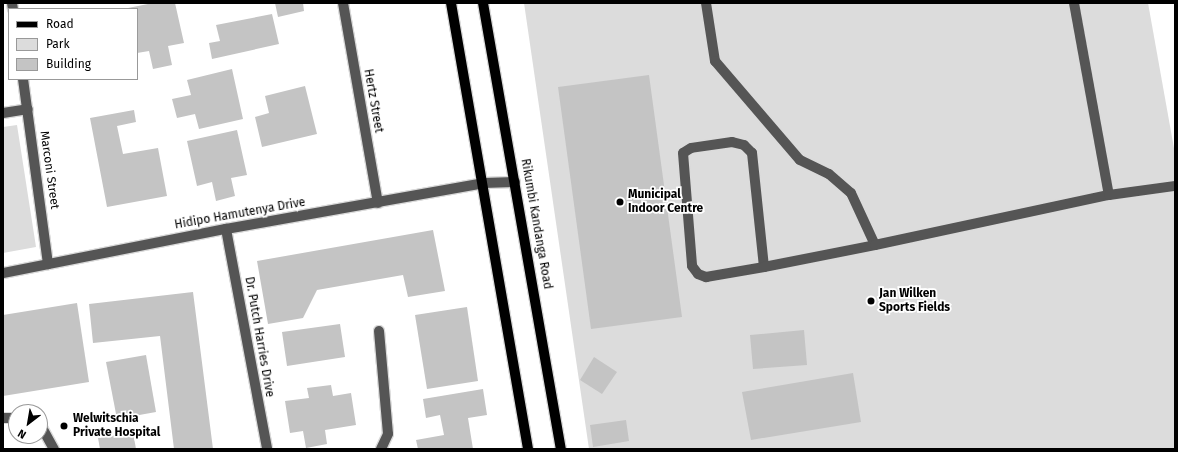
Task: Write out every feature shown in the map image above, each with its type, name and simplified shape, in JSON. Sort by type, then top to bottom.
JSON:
[{"type":"main road","points":[[451,3],[528,449]]},
{"type":"main road","name":"Rikumbi Kandanga Road","points":[[483,3],[561,449]]},
{"type":"street","name":"Hertz Street","points":[[343,3],[378,203]]},
{"type":"street","points":[[706,3],[715,61],[800,160],[828,174],[851,193],[876,246]]},
{"type":"street","points":[[1074,3],[1109,195]]},
{"type":"street","name":"Marconi Street","points":[[23,80],[48,264]]},
{"type":"street","points":[[3,113],[28,109]]},
{"type":"street","points":[[764,267],[752,153],[744,145],[732,142],[691,148],[683,153],[692,266],[698,274],[706,277],[764,267],[876,246],[1109,195],[1175,186]]},
{"type":"street","name":"Hidipo Hamutenya Drive","points":[[3,273],[226,229],[483,183],[515,182]]},
{"type":"street","name":"Dr. Putch Harries Drive","points":[[226,229],[267,449]]},
{"type":"street","points":[[380,331],[388,434],[381,449]]},
{"type":"street","points":[[48,438],[54,449]]},
{"type":"green space","name":"Jan Wilken Sports Fields","points":[[524,3],[1148,3],[1175,154],[1175,449],[589,449]]},
{"type":"green space","points":[[17,125],[36,247],[3,253],[3,127]]},
{"type":"building","points":[[153,3],[175,3],[184,43],[168,46],[172,65],[153,69],[149,51],[138,53],[138,8],[128,8]]},
{"type":"building","points":[[275,3],[303,3],[304,11],[278,17]]},
{"type":"building","points":[[272,14],[279,44],[212,59],[209,43],[220,41],[216,25]]},
{"type":"building","points":[[232,69],[243,119],[199,129],[195,114],[177,118],[172,99],[191,95],[187,80]]},
{"type":"building","name":"Municipal Indoor Centre","points":[[649,75],[682,317],[591,329],[558,87]]},
{"type":"building","points":[[305,86],[317,134],[262,147],[255,117],[269,113],[265,96]]},
{"type":"building","points":[[134,110],[136,122],[117,126],[123,154],[158,148],[167,196],[107,207],[90,118]]},
{"type":"building","points":[[237,130],[247,175],[231,178],[235,196],[216,201],[212,182],[197,186],[187,141]]},
{"type":"building","points":[[433,230],[445,291],[408,297],[403,275],[317,290],[303,318],[268,324],[257,261]]},
{"type":"building","points":[[193,292],[213,449],[174,449],[160,336],[93,343],[89,304]]},
{"type":"building","points":[[77,303],[89,382],[3,396],[3,315]]},
{"type":"building","points":[[467,307],[478,381],[427,389],[415,315]]},
{"type":"building","points":[[340,324],[345,357],[287,366],[282,332]]},
{"type":"building","points":[[804,330],[807,365],[753,369],[750,335]]},
{"type":"building","points":[[146,355],[156,412],[117,419],[106,362]]},
{"type":"building","points":[[594,357],[617,372],[602,394],[580,380]]},
{"type":"building","points":[[853,373],[861,422],[751,440],[742,392]]},
{"type":"building","points":[[331,385],[333,396],[351,393],[356,425],[325,430],[327,444],[306,448],[303,431],[290,433],[285,401],[309,398],[307,388]]},
{"type":"building","points":[[483,389],[487,415],[468,418],[473,449],[418,449],[416,440],[444,435],[440,415],[426,418],[423,399]]},
{"type":"building","points":[[626,420],[629,441],[593,447],[590,425]]},
{"type":"building","points":[[133,432],[136,449],[100,449],[98,438]]},
{"type":"place","name":"Municipal Indoor Centre","points":[[620,202]]},
{"type":"place","name":"Jan Wilken Sports Fields","points":[[871,301]]},
{"type":"place","name":"Welwitschia Private Hospital","points":[[64,426]]}]
